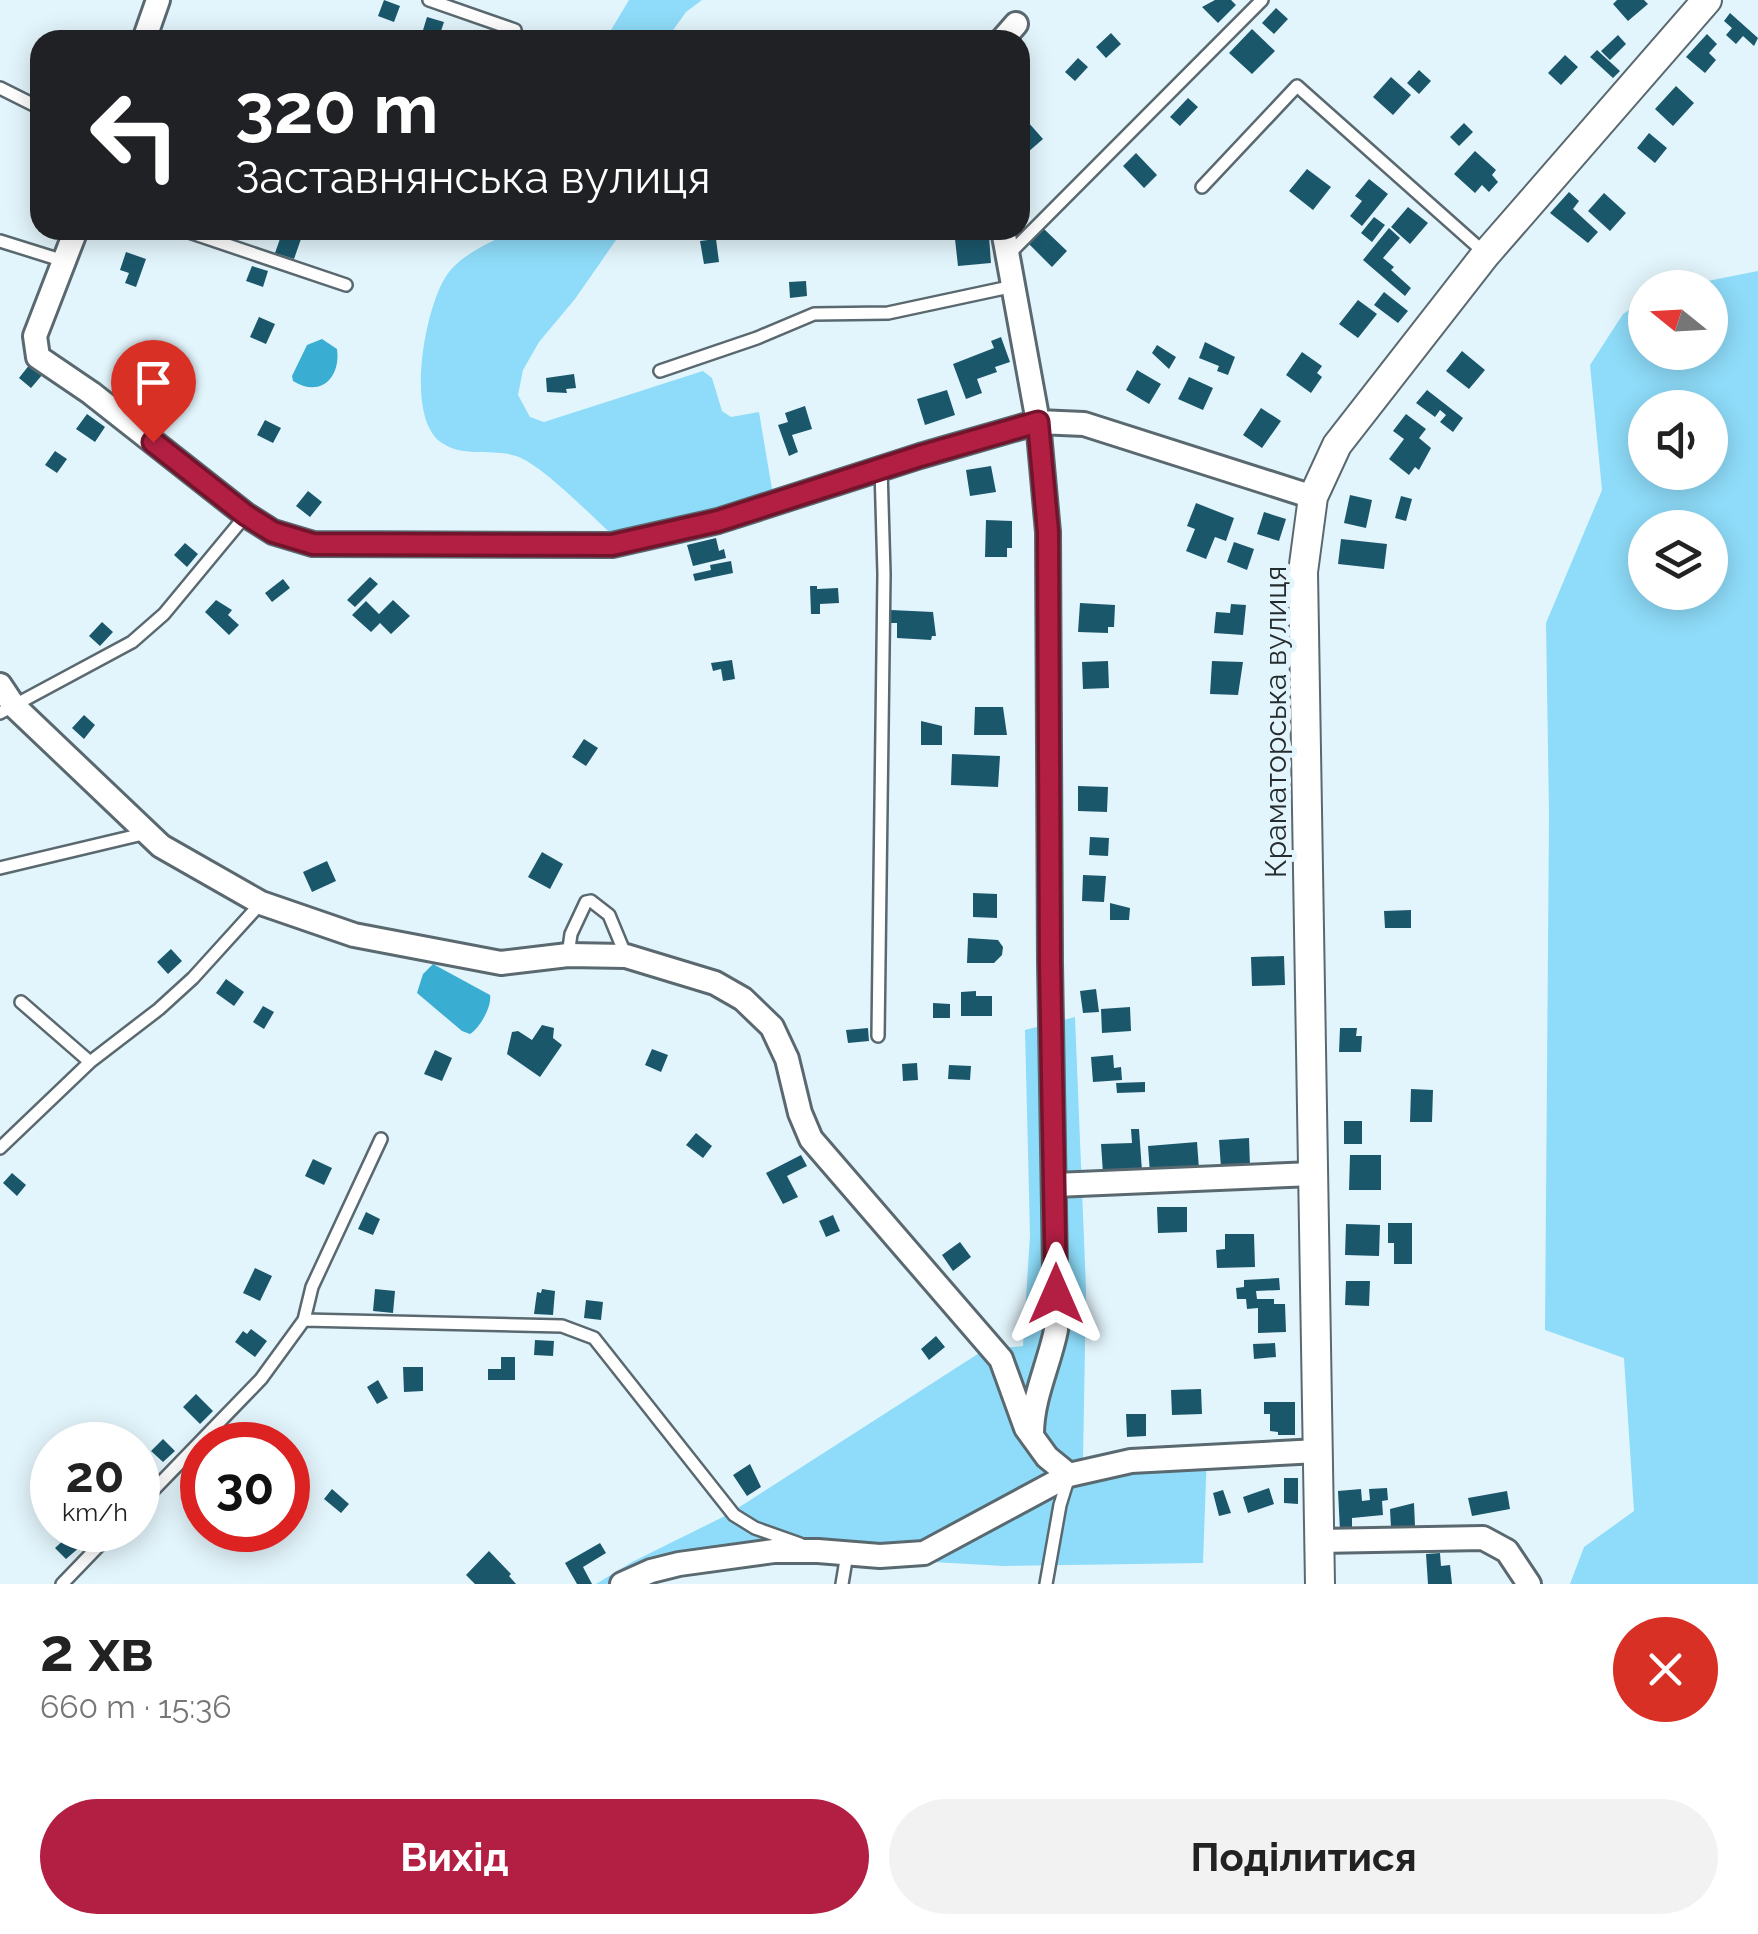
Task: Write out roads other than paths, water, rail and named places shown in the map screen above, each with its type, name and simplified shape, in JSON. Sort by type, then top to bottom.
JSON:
[{"type":"street","points":[[148,30],[158,0]]},
{"type":"street","name":"Краматорська вулиця","points":[[1320,1584],[1303,572],[1313,497],[1337,445],[1486,254],[1707,0]]},
{"type":"street","points":[[72,240],[35,336],[38,358],[91,393],[246,515],[273,532],[313,544],[612,545],[718,521],[1038,422],[1084,424],[1313,497]]},
{"type":"street","points":[[1006,240],[1038,422],[1048,532],[1056,1330],[1036,1400],[1032,1437]]},
{"type":"street","points":[[0,685],[7,710],[162,846],[262,903],[354,935],[501,963],[568,955],[626,956],[715,983],[743,999],[772,1028],[787,1059],[810,1139],[1001,1359],[1032,1437],[1046,1457],[1069,1474]]},
{"type":"street","points":[[1055,1185],[1313,1174]]},
{"type":"street","points":[[622,1584],[651,1570],[679,1564],[774,1552],[880,1556],[924,1553],[1069,1474],[1131,1460],[1318,1452]]},
{"type":"street","points":[[1319,1541],[1483,1538],[1507,1551],[1529,1584]]},
{"type":"lane","points":[[430,0],[515,30]]},
{"type":"lane","points":[[1030,233],[1262,0]]},
{"type":"lane","points":[[1202,187],[1296,86],[1486,254]]},
{"type":"lane","points":[[0,88],[30,103]]},
{"type":"lane","points":[[213,240],[346,285]]},
{"type":"lane","points":[[1009,254],[1023,240]]},
{"type":"lane","points":[[0,241],[64,261]]},
{"type":"lane","points":[[660,371],[814,314],[888,313],[1014,286]]},
{"type":"lane","points":[[878,1036],[884,574],[881,468]]},
{"type":"lane","points":[[7,710],[132,642],[164,614],[246,515]]},
{"type":"lane","points":[[0,868],[147,832]]},
{"type":"lane","points":[[568,955],[580,910],[591,902],[609,915],[626,956]]},
{"type":"lane","points":[[0,1148],[90,1062],[193,978],[262,903]]},
{"type":"lane","points":[[22,1002],[90,1062]]},
{"type":"lane","points":[[160,1483],[261,1379],[304,1320],[312,1286],[382,1139]]},
{"type":"lane","points":[[304,1320],[562,1326],[594,1338],[734,1515],[755,1528],[818,1551]]},
{"type":"lane","points":[[1046,1584],[1069,1474]]},
{"type":"lane","points":[[62,1584],[93,1552]]},
{"type":"lane","points":[[842,1584],[848,1553]]}]
